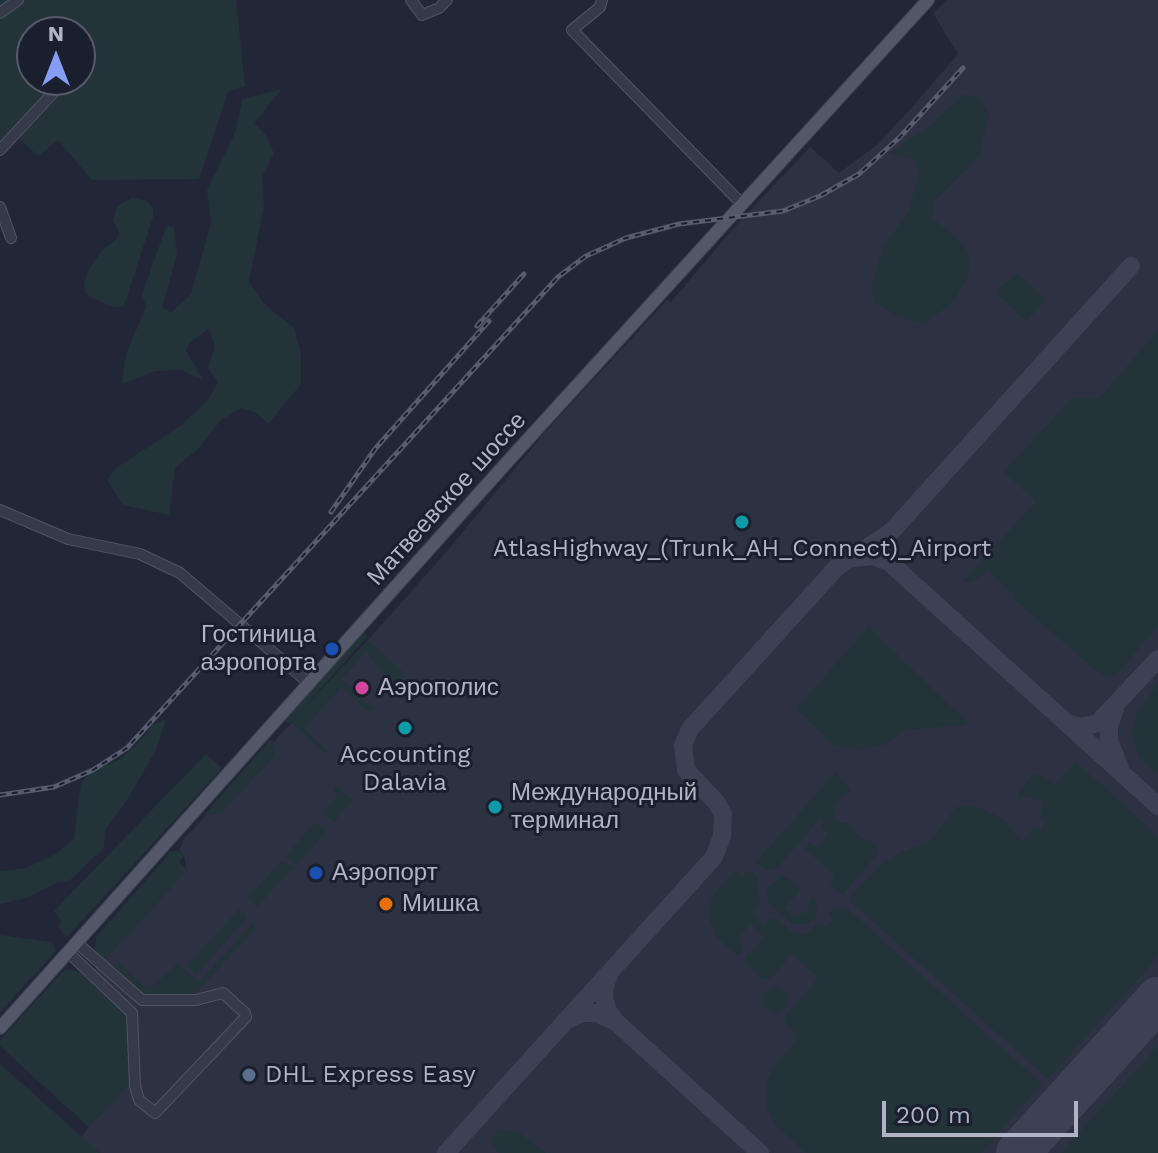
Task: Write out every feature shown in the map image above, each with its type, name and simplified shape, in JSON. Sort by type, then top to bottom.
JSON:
[{"type":"main road","name":"Матвеевское шоссе","points":[[0,1028],[928,0]]},
{"type":"street","points":[[0,13],[18,0]]},
{"type":"street","points":[[411,0],[422,15],[439,8],[447,0]]},
{"type":"street","points":[[602,0],[600,7],[572,30],[742,204]]},
{"type":"street","points":[[0,150],[50,96]]},
{"type":"street","points":[[0,207],[11,238]]},
{"type":"street","points":[[0,510],[68,539],[140,554],[180,573],[310,684]]},
{"type":"street","points":[[72,948],[142,1000],[196,1000],[223,993],[246,1017],[155,1113],[139,1100],[135,1086],[132,1013],[72,948]]},
{"type":"shaded area","points":[[0,0],[236,0],[245,86],[228,92],[199,179],[92,180],[58,140],[38,156],[19,138],[0,154]]},
{"type":"shaded area","points":[[947,0],[1158,0],[1158,1153],[100,1153],[81,1137],[89,1127],[13,1058],[187,870],[184,856],[179,850],[184,839],[448,550],[546,431],[667,300],[671,302],[731,231],[810,147],[839,173],[878,144],[913,106],[958,54],[933,13]]},
{"type":"shaded area","points":[[282,89],[254,123],[265,134],[274,153],[262,177],[264,206],[249,282],[264,304],[294,328],[301,354],[301,384],[268,424],[257,413],[242,408],[221,420],[199,448],[175,468],[169,515],[123,505],[107,480],[116,468],[183,424],[207,401],[218,382],[208,368],[215,347],[209,329],[190,342],[186,351],[203,380],[181,370],[155,371],[122,384],[126,354],[146,307],[142,294],[167,225],[174,228],[177,254],[162,307],[171,313],[191,294],[211,224],[207,190],[236,131],[242,99]]},
{"type":"shaded area","points":[[964,94],[978,98],[989,114],[979,156],[934,202],[932,218],[969,253],[969,274],[954,301],[924,324],[895,315],[875,303],[871,288],[884,245],[908,213],[920,172],[915,159],[889,153],[928,128]]},
{"type":"shaded area","points":[[132,198],[147,201],[153,208],[153,217],[124,306],[112,307],[90,297],[84,284],[88,271],[102,250],[117,239],[119,232],[113,221],[117,206]]},
{"type":"shaded area","points":[[1017,273],[1046,300],[1027,321],[998,295],[999,290]]},
{"type":"shaded area","points":[[1158,331],[1158,627],[1117,673],[1108,677],[1093,668],[1013,598],[1013,594],[988,571],[971,583],[963,581],[1036,502],[1004,472],[1072,398],[1099,398]]},
{"type":"shaded area","points":[[869,627],[969,724],[906,730],[883,745],[862,750],[834,745],[796,708]]},
{"type":"shaded area","points":[[363,632],[368,636],[298,714],[368,640],[404,673],[394,685],[366,652],[342,679],[373,708],[370,712],[341,687],[304,729],[328,752],[324,752],[283,718]]},
{"type":"shaded area","points":[[1158,685],[1158,775],[1139,757],[1132,734],[1137,711]]},
{"type":"shaded area","points":[[166,719],[156,750],[127,800],[105,830],[104,848],[69,881],[56,883],[26,898],[0,904],[0,871],[26,868],[58,853],[74,839],[81,783],[91,772],[119,760],[153,725]]},
{"type":"shaded area","points":[[269,741],[276,741],[273,744],[275,756],[221,813],[205,814]]},
{"type":"shaded area","points":[[206,754],[222,768],[67,937],[58,927],[62,921],[54,911]]},
{"type":"shaded area","points":[[1076,762],[1158,836],[1158,957],[1048,1079],[848,899],[881,865],[897,854],[931,841],[956,807],[975,806],[1002,818],[1022,842],[1033,828],[1041,830],[1046,821],[1040,818],[1043,802],[1028,796],[1020,798],[1019,793],[1033,774],[1040,774],[1054,785]]},
{"type":"shaded area","points":[[836,772],[851,791],[835,804],[834,818],[848,823],[862,838],[877,845],[877,854],[843,895],[830,883],[835,876],[805,849],[810,842],[817,847],[828,834],[821,827],[824,822],[820,819],[777,868],[766,870],[755,863]]},
{"type":"shaded area","points":[[335,786],[353,800],[334,822],[323,813],[338,795],[333,790]]},
{"type":"shaded area","points":[[315,822],[326,832],[297,865],[286,856]]},
{"type":"shaded area","points":[[178,851],[184,856],[179,862],[187,870],[105,960],[95,953],[96,937],[171,852]]},
{"type":"shaded area","points":[[281,861],[293,868],[257,907],[248,898]]},
{"type":"shaded area","points":[[735,870],[743,876],[749,870],[757,876],[760,904],[752,914],[763,925],[771,918],[776,919],[792,932],[805,934],[819,923],[825,928],[833,920],[828,914],[836,908],[848,909],[1042,1084],[981,1153],[806,1153],[775,1124],[767,1108],[767,1082],[774,1066],[799,1037],[784,1022],[786,1015],[818,978],[792,954],[771,978],[762,979],[745,963],[745,957],[764,937],[751,923],[738,939],[744,946],[742,953],[736,955],[716,936],[709,918],[710,904],[715,893]]},
{"type":"shaded area","points":[[782,876],[797,883],[800,890],[784,908],[795,917],[801,912],[806,915],[810,909],[807,906],[813,899],[817,903],[816,917],[808,924],[792,924],[768,902],[767,887]]},
{"type":"shaded area","points":[[239,909],[248,917],[196,975],[187,965]]},
{"type":"shaded area","points":[[254,922],[255,930],[192,997],[145,996],[112,970],[118,963],[144,986],[153,986],[178,963],[199,982]]},
{"type":"shaded area","points":[[0,935],[52,942],[56,951],[0,1012]]},
{"type":"shaded area","points":[[64,970],[82,971],[126,1013],[129,1022],[131,1083],[89,1127],[0,1046],[0,1040]]},
{"type":"shaded area","points":[[776,988],[784,992],[788,1000],[784,1008],[776,1012],[768,1008],[764,1000],[768,992]]},
{"type":"shaded area","points":[[1158,1046],[1158,1153],[1061,1153]]},
{"type":"shaded area","points":[[0,1064],[35,1095],[100,1153],[0,1153]]},
{"type":"shaded area","points":[[498,1130],[518,1132],[546,1153],[499,1153],[491,1141]]},
{"type":"taxiway","points":[[446,1153],[714,857],[722,836],[723,814],[717,803],[686,770],[683,745],[690,729],[837,567],[891,532],[1131,266]]},
{"type":"taxiway","points":[[853,558],[873,556],[889,562],[1158,806]]},
{"type":"taxiway","points":[[1066,723],[1082,727],[1098,723],[1158,659]]},
{"type":"taxiway","points":[[1115,710],[1109,725],[1109,740],[1120,769]]},
{"type":"taxiway","points":[[569,1019],[582,1013],[597,1013],[616,1022],[604,998],[609,975]]},
{"type":"taxiway","points":[[616,1022],[760,1153]]},
{"type":"runway","points":[[1018,1153],[1158,999]]},
{"type":"railway","points":[[0,795],[54,787],[93,770],[127,748],[558,277],[586,256],[626,238],[679,224],[783,211],[820,196],[859,174],[900,137],[963,68]]},
{"type":"railway","points":[[477,326],[524,274]]},
{"type":"railway","points":[[331,512],[375,449],[489,321]]},
{"type":"place","name":"AtlasHighway_(Trunk_AH_Connect)_Airport","points":[[742,522]]},
{"type":"place","name":"Гостиница аэропорта","points":[[332,649]]},
{"type":"place","name":"Аэрополис","points":[[362,688]]},
{"type":"place","name":"Accounting Dalavia","points":[[405,728]]},
{"type":"place","name":"Международный терминал","points":[[495,807]]},
{"type":"place","name":"Аэропорт","points":[[316,873]]},
{"type":"place","name":"Мишка","points":[[386,904]]},
{"type":"place","name":"DHL Express Easy","points":[[249,1075]]}]
